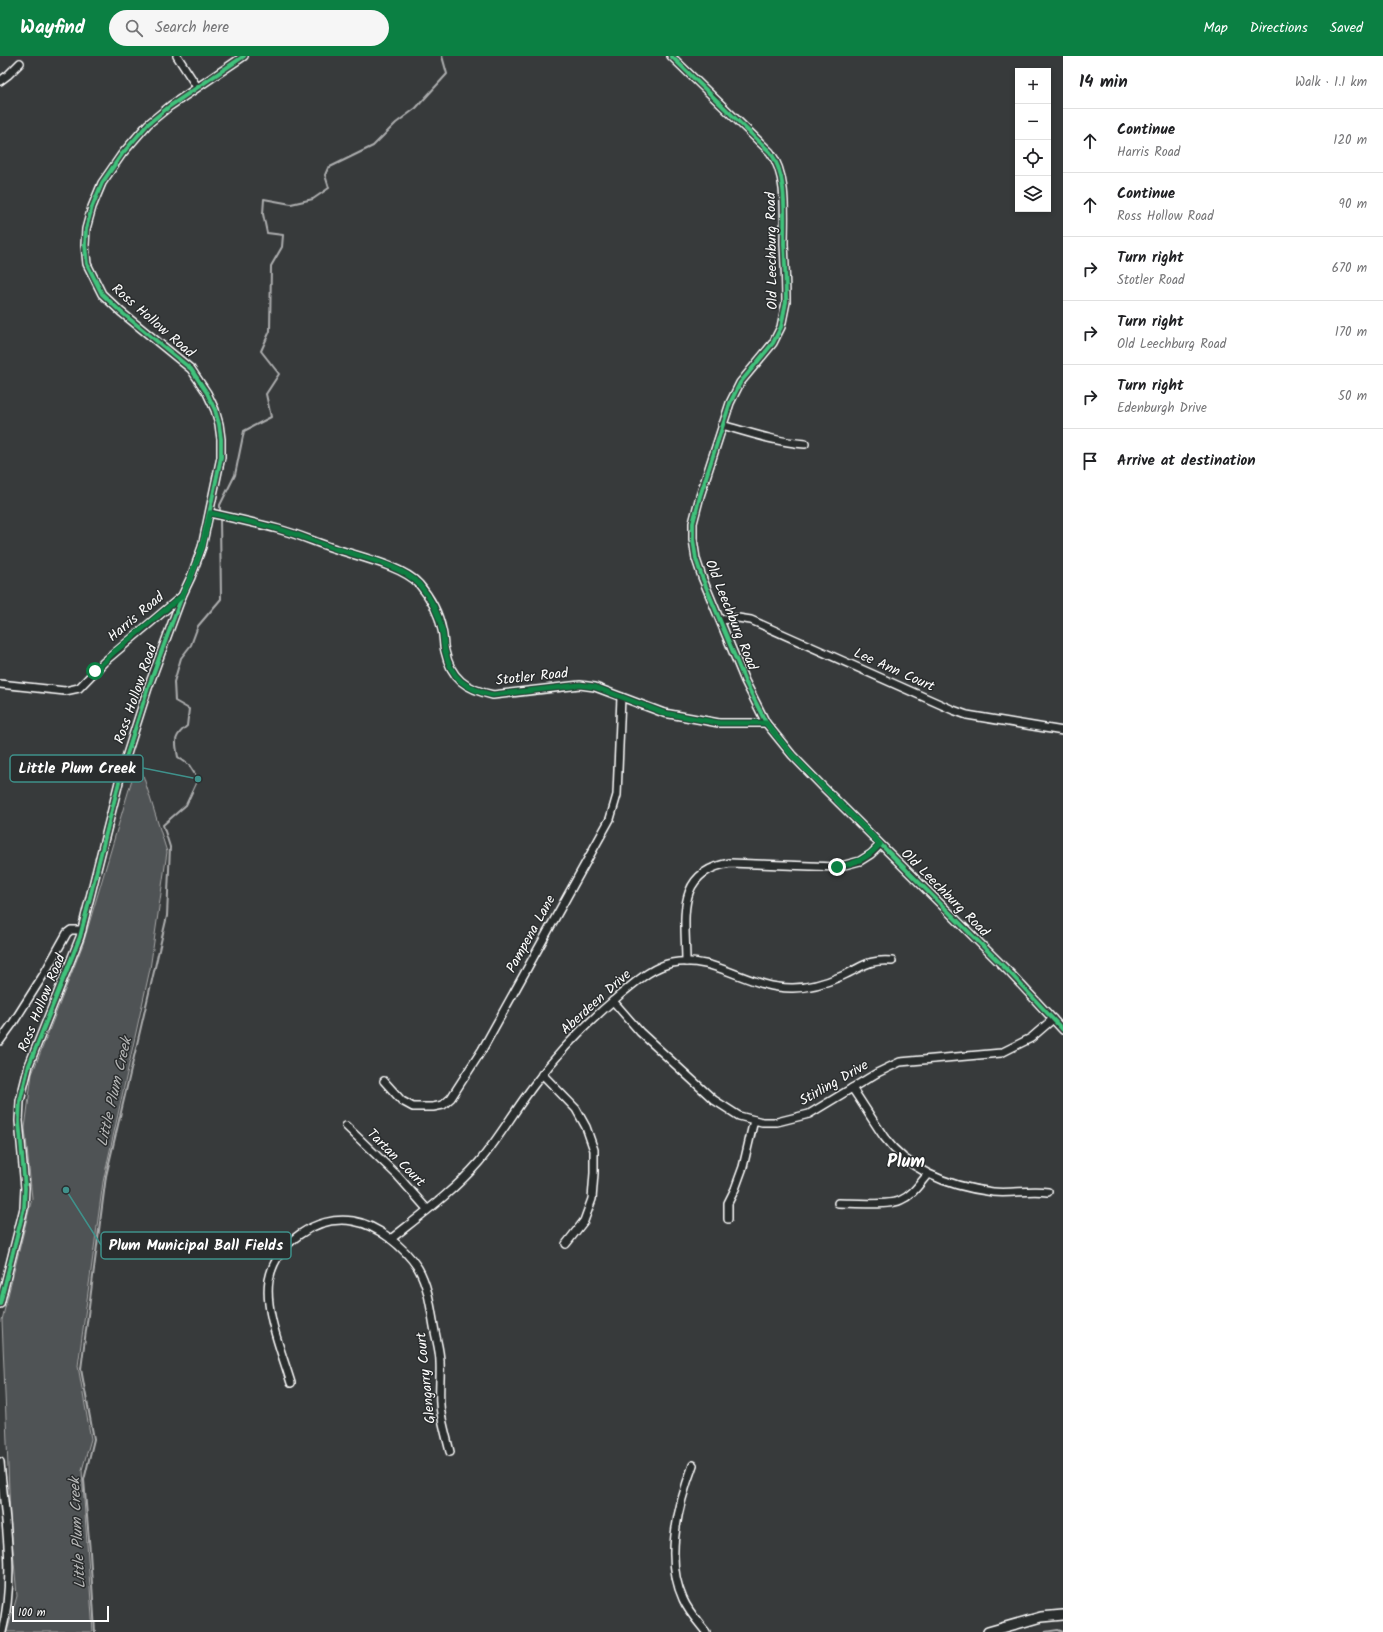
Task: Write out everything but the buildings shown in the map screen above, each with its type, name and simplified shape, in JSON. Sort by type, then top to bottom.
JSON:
[{"type":"main road","points":[[988,1632],[1041,1617],[1063,1615]]},
{"type":"street","points":[[177,56],[197,87]]},
{"type":"street","name":"Ross Hollow Road","points":[[0,1304],[24,1208],[19,1121],[23,1086],[34,1051],[82,930],[122,770],[148,688],[214,514],[221,457],[221,439],[215,410],[207,393],[191,369],[121,312],[102,294],[88,264],[85,245],[86,229],[92,207],[102,183],[122,154],[148,124],[197,87],[244,56]]},
{"type":"street","name":"Old Leechburg Road","points":[[671,56],[776,159],[784,196],[786,302],[784,315],[773,342],[740,383],[730,403],[722,425],[693,523],[693,539],[696,559],[702,577],[721,620],[745,682],[766,723],[792,755],[1011,974],[1063,1030]]},
{"type":"street","points":[[0,81],[20,62]]},
{"type":"street","points":[[722,425],[753,435],[789,443],[805,444]]},
{"type":"street","name":"Stotler Road","points":[[214,514],[280,529],[384,565],[410,577],[423,590],[438,614],[442,630],[444,650],[448,664],[454,676],[471,688],[492,695],[580,685],[595,687],[664,713],[719,723],[766,723]]},
{"type":"street","name":"Harris Road","points":[[0,684],[65,691],[79,688],[109,657],[182,596]]},
{"type":"street","name":"Lee Ann Court","points":[[721,620],[738,618],[751,620],[967,715],[1063,731]]},
{"type":"street","name":"Pampena Lane","points":[[384,1082],[402,1101],[413,1107],[434,1107],[443,1105],[451,1098],[482,1050],[610,819],[617,795],[621,697]]},
{"type":"street","points":[[686,962],[686,903],[692,884],[708,869],[718,865],[730,863],[837,867],[860,861],[871,854],[880,844]]},
{"type":"street","points":[[0,1041],[44,974],[67,933],[71,930],[82,930]]},
{"type":"street","name":"Aberdeen Drive","points":[[391,1239],[467,1175],[480,1161],[542,1074],[560,1053],[591,1021],[643,976],[660,967],[672,963],[696,962],[714,966],[758,984],[776,988],[810,987],[844,975],[867,963],[878,960],[892,961]]},
{"type":"street","name":"Stirling Drive","points":[[613,1001],[640,1032],[714,1100],[740,1116],[762,1122],[776,1122],[809,1114],[877,1073],[900,1062],[1001,1053],[1014,1048],[1031,1038],[1053,1019]]},
{"type":"street","points":[[542,1074],[576,1109],[586,1127],[594,1150],[592,1199],[584,1221],[566,1244]]},
{"type":"street","points":[[852,1088],[885,1138],[898,1151],[928,1174],[965,1187],[995,1192],[1036,1190],[1048,1192]]},
{"type":"street","points":[[728,1219],[728,1203],[735,1188],[742,1166],[754,1120]]},
{"type":"street","name":"Tartan Court","points":[[346,1126],[398,1175],[427,1209]]},
{"type":"street","points":[[838,1203],[872,1204],[900,1201],[913,1192],[928,1174]]},
{"type":"street","name":"Glengarry Court","points":[[291,1383],[268,1302],[269,1279],[275,1263],[291,1241],[304,1231],[320,1224],[336,1221],[352,1221],[364,1224],[391,1239],[410,1258],[424,1279],[440,1360],[440,1412],[450,1452]]},
{"type":"street","points":[[0,1462],[10,1576],[6,1616],[2,1632]]},
{"type":"street","points":[[693,1465],[684,1491],[675,1529],[675,1574],[683,1600],[706,1632]]},
{"type":"shaded area","points":[[138,759],[167,852],[150,969],[103,1182],[78,1366],[91,1439],[82,1470],[93,1632],[7,1632],[17,1596],[10,1516],[2,1320],[32,1198],[25,1128],[32,1074],[83,944]]},
{"type":"waterway","name":"Little Plum Creek","points":[[220,513],[220,505],[235,475],[244,431],[271,417],[266,394],[279,374],[261,351],[270,331],[271,266],[282,247],[283,235],[267,233],[263,214],[264,199],[291,204],[313,199],[329,188],[325,175],[328,168],[373,146],[396,123],[416,108],[447,74],[442,56]]},
{"type":"waterway","name":"Little Plum Creek","points":[[95,1632],[84,1480],[94,1439],[81,1369],[106,1176],[167,916],[170,847],[163,825],[186,805],[198,779],[189,765],[178,757],[176,740],[179,733],[187,726],[189,709],[175,701],[174,682],[181,658],[191,645],[198,626],[221,599],[220,518]]},
{"type":"waterway","points":[[1045,1632],[1058,1630],[1063,1632]]},
{"type":"cycle path","points":[[0,1304],[24,1208],[25,1188],[19,1121],[20,1101],[29,1065],[80,937],[122,770],[148,688],[202,547],[221,457],[219,424],[215,410],[207,393],[191,369],[121,312],[102,294],[87,264],[85,245],[86,229],[92,207],[102,183],[122,154],[148,124],[170,106],[244,56]]},
{"type":"cycle path","points":[[671,56],[770,152],[776,161],[780,172],[784,196],[786,302],[781,327],[773,343],[740,383],[730,403],[700,496],[693,523],[693,539],[696,559],[702,577],[745,681],[766,723],[792,755],[1011,974],[1063,1030]]},
{"type":"place","name":"Little Plum Creek","points":[[198,779]]},
{"type":"place","name":"Plum Municipal Ball Fields","points":[[66,1190]]},
{"type":"district","name":"Plum","points":[[906,1162]]},
{"type":"route","points":[[95,671],[114,652],[182,596],[202,547],[210,513],[280,529],[396,570],[410,577],[428,596],[438,614],[442,630],[444,650],[448,664],[454,676],[461,682],[482,693],[492,695],[580,685],[595,687],[664,713],[719,723],[766,723],[792,755],[880,844],[871,854],[860,861],[837,867]]}]
